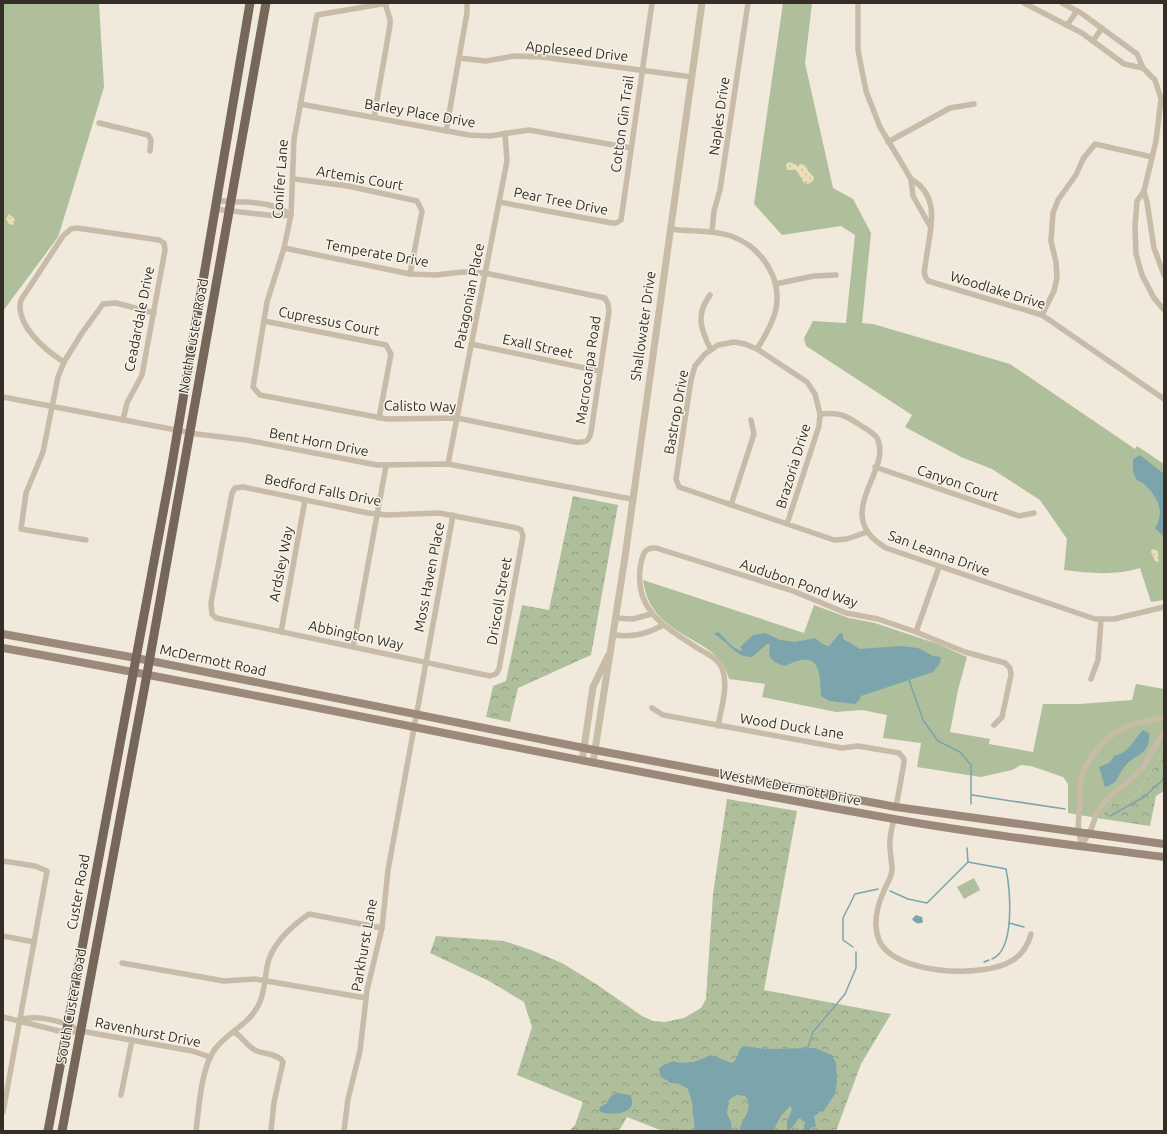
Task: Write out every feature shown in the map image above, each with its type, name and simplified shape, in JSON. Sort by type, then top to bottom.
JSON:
[{"type":"main road","name":"North Custer Road","points":[[136,658],[162,522],[250,3]]},
{"type":"main road","name":"North Custer Road","points":[[147,674],[266,3]]},
{"type":"main road","points":[[162,522],[173,523]]},
{"type":"main road","name":"McDermott Road","points":[[3,634],[136,658],[416,715]]},
{"type":"main road","points":[[18,651],[21,637]]},
{"type":"main road","name":"McDermott Road","points":[[3,648],[134,671],[414,727]]},
{"type":"main road","name":"Custer Road","points":[[48,1131],[136,658]]},
{"type":"main road","name":"South Custer Road","points":[[62,1131],[147,674]]},
{"type":"main road","points":[[294,704],[297,691]]},
{"type":"main road","name":"West McDermott Drive","points":[[416,715],[896,806],[1164,844]]},
{"type":"main road","name":"West McDermott Drive","points":[[414,727],[582,761],[894,819],[1164,857]]},
{"type":"main road","points":[[529,750],[531,738]]},
{"type":"main road","points":[[894,819],[896,806]]},
{"type":"street","points":[[374,117],[390,25],[386,3]]},
{"type":"street","name":"Conifer Lane","points":[[254,390],[252,384],[267,302],[284,248],[291,215],[294,179],[294,139],[317,15],[386,3]]},
{"type":"street","points":[[446,131],[467,13],[467,3]]},
{"type":"street","name":"Cotton Gin Trail","points":[[618,222],[621,220],[652,3]]},
{"type":"street","name":"Shallowater Drive","points":[[593,763],[613,635],[702,3]]},
{"type":"street","name":"Naples Drive","points":[[712,231],[714,211],[720,190],[748,3]]},
{"type":"street","name":"Woodlake Drive","points":[[858,3],[857,36],[861,69],[872,108],[888,142],[911,179],[925,189],[930,199],[932,212],[924,271],[928,281],[1042,315],[1164,399]]},
{"type":"street","points":[[1024,3],[1067,25],[1093,41],[1124,64],[1143,68]]},
{"type":"street","points":[[1062,3],[1077,11],[1137,54],[1143,68],[1155,80],[1162,99],[1152,157],[1144,191],[1137,201],[1135,227],[1136,254],[1145,281],[1154,298],[1164,310]]},
{"type":"street","points":[[1067,25],[1077,11]]},
{"type":"street","points":[[1093,41],[1102,28]]},
{"type":"street","name":"Appleseed Drive","points":[[459,58],[486,61],[528,56],[692,77]]},
{"type":"street","name":"Barley Place Drive","points":[[300,104],[469,135],[489,136],[529,130],[544,131],[631,148]]},
{"type":"street","points":[[888,142],[950,108],[974,104]]},
{"type":"street","points":[[99,123],[148,135],[151,140],[150,151]]},
{"type":"street","name":"Patagonian Place","points":[[448,464],[507,161],[505,133]]},
{"type":"street","points":[[1042,315],[1054,291],[1057,278],[1056,262],[1051,240],[1053,213],[1058,200],[1076,175],[1083,159],[1095,144],[1152,157]]},
{"type":"street","name":"Artemis Court","points":[[294,179],[348,186],[414,200],[420,204],[422,211],[410,274]]},
{"type":"street","name":"Woodlake Drive","points":[[911,179],[913,196],[930,226]]},
{"type":"street","points":[[1144,191],[1154,248],[1164,276]]},
{"type":"street","name":"Pear Tree Drive","points":[[499,202],[612,223],[618,222]]},
{"type":"street","points":[[215,204],[277,216],[291,215]]},
{"type":"street","points":[[215,204],[230,207],[269,204],[278,206],[291,215]]},
{"type":"street","name":"Ceadardale Drive","points":[[64,362],[46,351],[35,339],[27,326],[19,307],[21,300],[63,236],[71,229],[77,228],[159,240],[164,243],[165,250],[142,375],[127,403],[123,420]]},
{"type":"street","points":[[670,229],[712,231],[731,236],[748,244],[762,258],[774,277],[777,297],[775,313],[768,330],[757,349]]},
{"type":"street","name":"Temperate Drive","points":[[284,248],[410,274],[436,275],[468,272],[485,273],[602,296],[607,301]]},
{"type":"street","points":[[775,284],[814,276],[836,275]]},
{"type":"street","points":[[710,296],[703,305],[701,317],[702,332],[711,350]]},
{"type":"street","name":"Macrocarpa Road","points":[[586,442],[591,432],[609,311],[607,301]]},
{"type":"street","points":[[86,540],[21,529],[26,493],[42,452],[58,377],[64,362],[85,327],[103,304],[116,304],[154,313]]},
{"type":"street","name":"Cupressus Court","points":[[264,321],[382,343],[388,347],[391,354],[379,418]]},
{"type":"street","name":"Bastrop Drive","points":[[731,505],[679,487],[677,484],[676,479],[691,380],[695,366],[705,354],[718,345],[734,342],[757,349]]},
{"type":"street","name":"Exall Street","points":[[471,344],[599,371]]},
{"type":"street","name":"Brazoria Drive","points":[[757,349],[807,382],[815,394],[820,414],[819,426],[787,524]]},
{"type":"street","name":"Calisto Way","points":[[254,390],[263,396],[379,418],[457,418],[574,442],[586,442]]},
{"type":"street","name":"Bent Horn Drive","points":[[3,398],[386,466],[448,464],[631,499]]},
{"type":"street","points":[[751,420],[754,434],[731,505],[834,540],[847,539],[867,532],[862,518],[864,501],[880,447],[873,433],[847,416],[835,413],[820,414]]},
{"type":"street","points":[[353,647],[386,466]]},
{"type":"street","name":"Canyon Court","points":[[875,467],[1019,516],[1034,513]]},
{"type":"street","name":"Bedford Falls Drive","points":[[212,614],[211,603],[232,493],[235,488],[243,487],[378,514],[399,515],[429,512],[453,515],[517,528],[523,532]]},
{"type":"street","name":"Ardsley Way","points":[[281,632],[305,500]]},
{"type":"street","name":"Moss Haven Place","points":[[416,715],[453,515]]},
{"type":"street","name":"Driscoll Street","points":[[496,674],[499,669],[523,532]]},
{"type":"street","name":"San Leanna Drive","points":[[867,532],[876,542],[886,548],[1101,620],[1114,619],[1164,607]]},
{"type":"street","name":"Audubon Pond Way","points":[[651,614],[642,596],[639,575],[643,554],[647,550],[656,548],[793,591],[846,613],[878,619],[916,632],[965,652],[1005,663],[1010,668],[1011,675],[1002,717],[994,725]]},
{"type":"street","points":[[916,632],[939,567]]},
{"type":"street","name":"Abbington Way","points":[[212,614],[220,619],[281,632],[490,676],[496,674]]},
{"type":"street","points":[[615,618],[633,620],[651,614],[663,625],[716,660],[722,668],[725,685],[718,726]]},
{"type":"street","points":[[1091,680],[1098,660],[1101,620]]},
{"type":"street","points":[[613,635],[629,637],[643,635],[663,625]]},
{"type":"street","name":"Shallowater Drive","points":[[582,761],[592,693],[597,676],[610,653]]},
{"type":"street","points":[[592,693],[599,698],[602,707]]},
{"type":"street","name":"Wood Duck Lane","points":[[652,708],[663,715],[718,726],[842,748],[858,746],[899,753],[904,758],[904,763],[896,806]]},
{"type":"street","name":"Parkhurst Lane","points":[[344,1131],[348,1099],[360,1051],[366,998],[382,928],[388,870],[416,715]]},
{"type":"street","points":[[1082,846],[1077,823],[1080,785],[1091,757],[1108,738],[1118,731],[1141,722],[1164,718]]},
{"type":"street","points":[[1082,846],[1089,834],[1097,812],[1106,800],[1142,769],[1164,732]]},
{"type":"street","points":[[894,819],[890,845],[892,872],[883,894],[876,923],[880,942],[886,951],[899,959],[910,963],[966,972],[992,968],[1012,961],[1027,946],[1031,934]]},
{"type":"street","points":[[3,861],[35,866],[47,871],[20,1020],[5,1091],[3,1112]]},
{"type":"street","points":[[196,1131],[205,1071],[210,1057],[221,1043],[254,1015],[260,1003],[270,959],[280,940],[309,914],[382,928]]},
{"type":"street","points":[[3,936],[34,942]]},
{"type":"street","points":[[122,964],[224,981],[255,979],[265,980],[366,998]]},
{"type":"street","name":"Ravenhurst Drive","points":[[3,1017],[20,1020],[28,1024],[68,1028],[81,1031]]},
{"type":"street","name":"Ravenhurst Drive","points":[[20,1020],[28,1017],[81,1031],[192,1051],[210,1057]]},
{"type":"street","points":[[234,1032],[254,1050],[276,1056],[283,1062],[274,1102],[271,1131]]},
{"type":"street","points":[[121,1095],[132,1040]]},
{"type":"green space","points":[[3,3],[99,3],[104,87],[58,237],[3,311]]},
{"type":"green space","points":[[783,3],[812,3],[805,63],[833,188],[853,199],[871,233],[862,323],[873,324],[1010,364],[1135,449],[1137,446],[1164,464],[1164,600],[1151,602],[1140,568],[1131,571],[1112,573],[1064,570],[1067,539],[1040,500],[992,469],[961,457],[905,427],[912,415],[806,346],[804,338],[813,321],[846,323],[855,235],[841,226],[782,235],[754,204]]},
{"type":"green space","points":[[573,496],[618,505],[591,655],[518,688],[510,722],[486,717],[493,686],[506,681],[522,605],[549,610]]},
{"type":"green space","points":[[643,580],[804,633],[814,605],[849,618],[875,623],[938,644],[967,657],[958,690],[950,732],[990,739],[989,744],[1033,752],[1043,704],[1080,704],[1132,700],[1136,684],[1164,689],[1164,742],[1159,761],[1148,775],[1139,792],[1128,801],[1108,805],[1104,811],[1103,819],[1068,813],[1068,784],[1063,777],[1031,766],[1021,765],[1012,770],[981,777],[917,767],[921,743],[883,738],[887,715],[862,710],[836,712],[762,697],[765,684],[729,679],[723,664],[713,653],[671,627],[659,615],[649,600]]},
{"type":"green space","points":[[1164,742],[1164,791],[1156,796],[1150,826],[1103,819],[1104,811],[1108,805],[1128,801],[1139,792],[1148,775],[1159,761]]},
{"type":"green space","points":[[727,799],[797,811],[764,990],[891,1014],[861,1064],[836,1131],[663,1131],[627,1117],[619,1131],[569,1131],[575,1125],[583,1102],[517,1075],[532,1027],[524,1002],[489,981],[430,953],[436,936],[504,941],[562,963],[596,984],[642,1016],[653,1021],[665,1022],[684,1018],[701,1008],[706,999],[713,894]]},
{"type":"green space","points":[[974,878],[980,890],[964,899],[957,887]]},
{"type":"sand","points":[[790,162],[798,166],[801,164],[806,166],[808,171],[814,177],[813,181],[808,184],[804,183],[796,170],[787,170],[786,164]]},
{"type":"sand","points":[[9,214],[15,219],[13,225],[9,224],[6,219]]},
{"type":"sand","points":[[1152,549],[1158,551],[1159,562],[1155,561],[1151,552]]},
{"type":"water","points":[[1140,455],[1164,474],[1164,537],[1155,528],[1160,516],[1160,510],[1156,499],[1149,489],[1137,480],[1134,475],[1133,459]]},
{"type":"water","points":[[718,632],[736,649],[743,651],[740,647],[753,635],[765,633],[780,640],[795,642],[815,638],[824,645],[829,646],[840,633],[843,634],[843,639],[860,649],[900,646],[918,648],[933,656],[941,657],[940,663],[933,672],[861,696],[855,704],[829,701],[821,696],[818,669],[811,660],[804,659],[785,666],[781,665],[770,657],[770,645],[767,644],[752,657],[746,656],[736,652],[714,634]]},
{"type":"water","points":[[1143,730],[1149,733],[1148,746],[1142,753],[1125,766],[1116,781],[1105,787],[1099,767],[1109,763],[1115,755],[1128,749]]},
{"type":"water","points":[[916,915],[922,917],[923,922],[914,922],[912,919]]},
{"type":"water","points":[[743,1046],[767,1049],[815,1048],[832,1055],[836,1063],[837,1082],[835,1094],[823,1112],[819,1111],[818,1114],[814,1116],[816,1127],[812,1127],[809,1131],[803,1131],[805,1122],[799,1118],[792,1128],[787,1131],[787,1122],[792,1109],[790,1106],[781,1116],[773,1131],[739,1131],[747,1114],[749,1105],[745,1096],[736,1095],[729,1100],[727,1113],[731,1122],[732,1131],[695,1131],[692,1102],[688,1089],[680,1084],[671,1083],[661,1077],[659,1070],[660,1067],[673,1061],[680,1063],[694,1062],[711,1055],[732,1063]]},
{"type":"water","points":[[617,1093],[630,1095],[632,1101],[628,1110],[616,1114],[599,1111],[600,1107],[607,1103],[611,1096]]},
{"type":"waterway","points":[[909,680],[923,720],[938,741],[960,752],[971,765],[971,804]]},
{"type":"waterway","points":[[1110,816],[1144,797],[1164,779]]},
{"type":"waterway","points":[[972,795],[1065,809]]},
{"type":"waterway","points":[[890,891],[908,899],[927,903],[968,862],[967,848]]},
{"type":"waterway","points":[[968,862],[1006,869],[1010,904],[1008,931],[1005,944],[1000,953],[992,959]]},
{"type":"waterway","points":[[853,947],[843,940],[843,918],[855,894],[878,889]]},
{"type":"waterway","points":[[1009,923],[1024,927]]},
{"type":"waterway","points":[[808,1047],[813,1032],[845,994],[856,968],[856,952]]},
{"type":"waterway","points":[[984,962],[989,960]]}]
